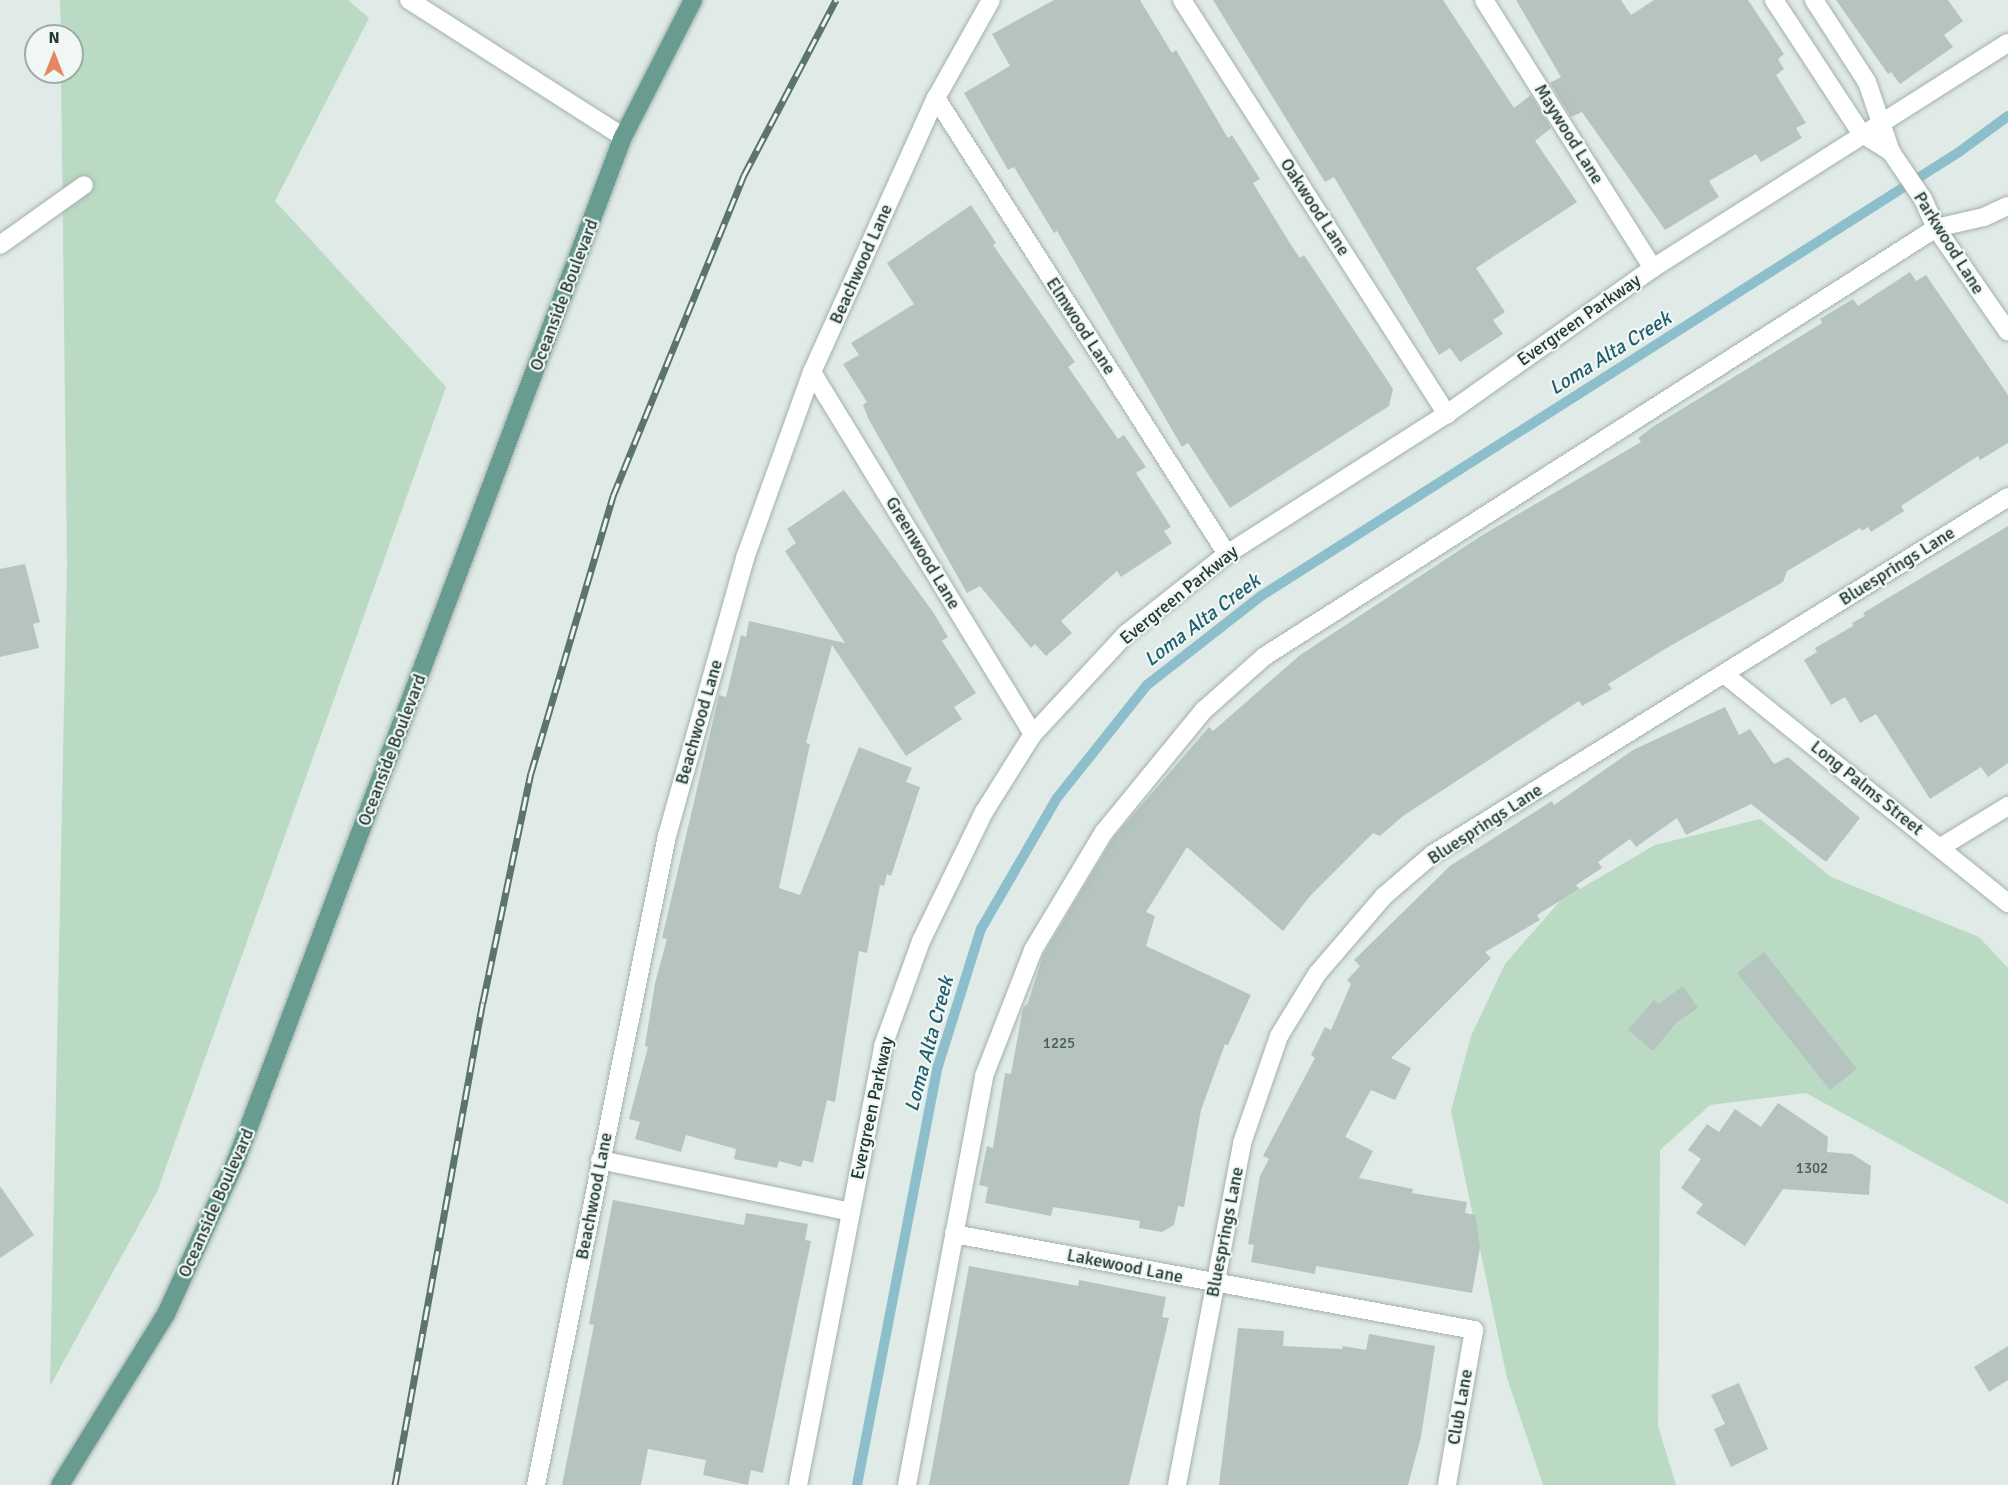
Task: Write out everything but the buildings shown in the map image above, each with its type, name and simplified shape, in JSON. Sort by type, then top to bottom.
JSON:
[{"type":"main road","name":"Oceanside Boulevard","points":[[60,1485],[166,1314],[236,1161],[623,137],[693,0]]},
{"type":"street","points":[[409,0],[623,137]]},
{"type":"street","name":"Beachwood Lane","points":[[536,1485],[667,836],[745,558],[812,372],[936,98],[991,0]]},
{"type":"street","name":"Oakwood Lane","points":[[1182,0],[1448,414]]},
{"type":"street","name":"Maywood Lane","points":[[1484,0],[1653,268]]},
{"type":"street","name":"Parkwood Lane","points":[[1774,0],[1861,133],[1891,152]]},
{"type":"street","name":"Parkwood Lane","points":[[1814,0],[1867,82],[1883,120],[1891,152],[1923,199],[1936,228],[2008,333]]},
{"type":"street","name":"Evergreen Parkway","points":[[798,1485],[883,1046],[921,941],[984,812],[1033,734],[1126,634],[1227,554],[1448,414],[1653,268],[1861,133],[2008,43]]},
{"type":"street","name":"Elmwood Lane","points":[[936,98],[1227,554]]},
{"type":"street","points":[[0,245],[84,185]]},
{"type":"street","points":[[907,1485],[984,1076],[1033,950],[1104,832],[1204,710],[1265,656],[1936,228],[1984,217],[2008,206]]},
{"type":"street","name":"Greenwood Lane","points":[[812,372],[1033,734]]},
{"type":"street","name":"Bluesprings Lane","points":[[1177,1485],[1242,1143],[1279,1036],[1317,974],[1384,896],[1433,854],[2008,496]]},
{"type":"street","name":"Long Palms Street","points":[[1724,674],[2008,903]]},
{"type":"street","points":[[1941,848],[2008,806]]},
{"type":"street","points":[[600,1160],[850,1212]]},
{"type":"street","name":"Lakewood Lane","points":[[954,1234],[1474,1330]]},
{"type":"street","name":"Club Lane","points":[[1447,1485],[1474,1330]]},
{"type":"green space","points":[[60,0],[348,0],[369,18],[275,201],[446,387],[157,1192],[50,1386],[67,564],[61,84],[84,84],[84,24],[61,24]]},
{"type":"green space","points":[[1760,819],[1831,877],[1979,937],[2008,968],[2008,1204],[1806,1093],[1710,1105],[1660,1150],[1658,1426],[1676,1485],[1543,1485],[1507,1378],[1451,1111],[1471,1036],[1505,964],[1561,900],[1655,845]]},
{"type":"waterway","name":"Loma Alta Creek","points":[[857,1485],[938,1066],[981,929],[1057,798],[1147,685],[1261,596],[1959,152],[2008,116]]},
{"type":"railway","points":[[395,1485],[483,1002],[531,773],[613,496],[744,175],[836,0]]}]
